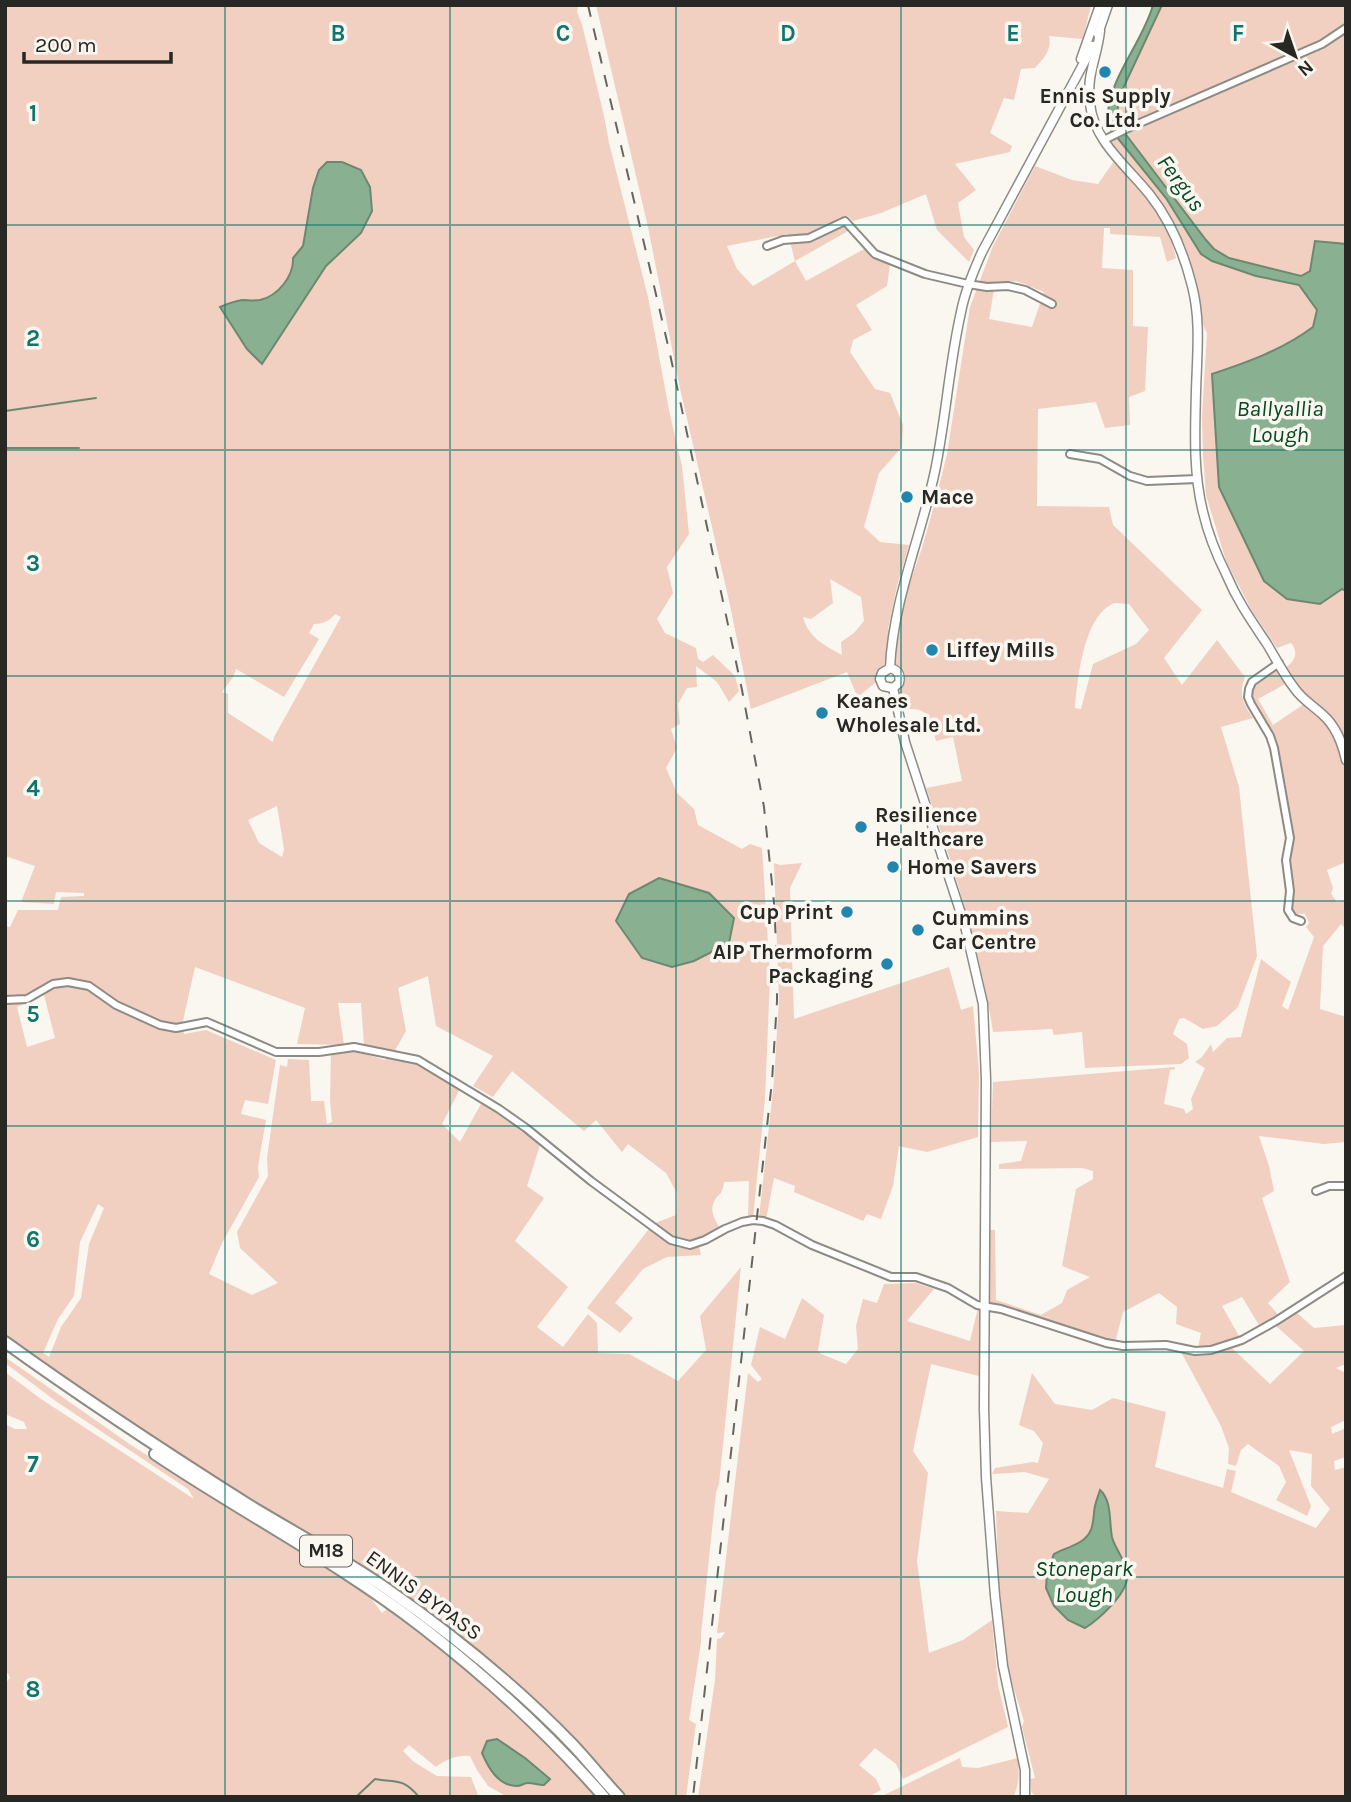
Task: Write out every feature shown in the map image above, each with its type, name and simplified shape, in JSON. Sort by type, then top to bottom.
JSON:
[{"type":"highway","name":"ENNIS BYPASS","points":[[5,1342],[196,1472],[344,1562],[415,1609],[479,1659],[531,1705],[574,1746],[619,1797]]},
{"type":"highway","name":"ENNIS BYPASS","points":[[5,1351],[170,1464],[341,1570],[421,1626],[481,1674],[539,1727],[604,1797]]},
{"type":"main road","points":[[1100,5],[1086,62],[1090,106],[1096,125],[1104,141],[1160,209],[1181,253],[1192,287],[1198,349],[1197,479],[1203,514],[1241,606],[1293,687],[1303,700],[1323,715],[1336,730],[1346,760]]},
{"type":"main road","points":[[890,668],[898,604],[940,448],[961,311],[968,285],[982,252],[1086,62],[1108,5]]},
{"type":"main road","points":[[890,668],[882,673],[880,679],[883,686],[893,688]]},
{"type":"main road","points":[[890,668],[897,671],[900,678],[893,688]]},
{"type":"main road","points":[[893,688],[905,742],[965,926],[983,1004],[986,1080],[986,1478],[1003,1666],[1025,1770],[1025,1797]]},
{"type":"street","points":[[1104,141],[1322,44],[1346,28]]},
{"type":"street","points":[[767,246],[783,240],[809,238],[845,221],[875,254],[925,274],[968,285],[1008,286],[1025,290],[1052,304]]},
{"type":"street","points":[[1070,454],[1100,458],[1130,476],[1147,481],[1197,479]]},
{"type":"street","points":[[1279,663],[1252,682],[1248,697],[1274,748],[1290,838],[1286,860],[1290,891],[1288,910],[1293,918],[1301,921]]},
{"type":"street","points":[[5,1000],[27,999],[53,984],[68,982],[89,986],[116,1005],[160,1025],[176,1028],[207,1022],[276,1052],[319,1052],[354,1046],[418,1060],[508,1115],[671,1240],[690,1245],[742,1222],[763,1221],[812,1245],[891,1277],[916,1277],[948,1288],[977,1304],[1001,1309],[1106,1343],[1123,1346],[1166,1345],[1195,1351],[1237,1343],[1346,1276]]},
{"type":"street","points":[[1316,1191],[1329,1186],[1346,1185]]},
{"type":"shaded area","points":[[5,5],[578,5],[577,12],[648,297],[682,466],[689,534],[667,567],[673,593],[657,619],[665,633],[696,648],[698,659],[703,662],[713,655],[735,676],[739,691],[729,702],[717,682],[696,666],[697,687],[687,688],[678,704],[680,724],[671,729],[677,748],[666,768],[677,793],[694,809],[698,825],[742,849],[750,844],[762,848],[770,976],[765,1099],[753,1218],[748,1219],[749,1181],[724,1182],[712,1209],[720,1229],[685,1241],[670,1237],[655,1223],[676,1215],[677,1193],[666,1173],[628,1144],[622,1152],[596,1120],[584,1131],[512,1071],[493,1097],[473,1086],[493,1056],[436,1026],[428,976],[398,988],[406,1031],[394,1052],[364,1044],[361,1003],[338,1003],[344,1045],[297,1044],[305,1008],[195,967],[183,1021],[184,1034],[206,1030],[276,1060],[268,1104],[245,1100],[241,1114],[266,1120],[258,1166],[259,1177],[222,1243],[209,1274],[252,1295],[278,1283],[240,1248],[237,1232],[268,1176],[267,1158],[280,1065],[287,1067],[288,1059],[309,1060],[311,1101],[324,1101],[327,1124],[332,1122],[331,1054],[352,1050],[385,1060],[387,1055],[418,1062],[460,1089],[442,1124],[460,1142],[482,1102],[503,1114],[540,1145],[527,1186],[544,1198],[515,1241],[568,1287],[537,1327],[563,1347],[588,1314],[597,1323],[598,1353],[629,1354],[678,1381],[706,1350],[700,1316],[741,1267],[701,1642],[689,1720],[696,1724],[686,1797],[626,1797],[562,1727],[428,1612],[368,1571],[156,1440],[5,1334],[5,926],[10,927],[18,910],[58,910],[61,897],[84,896],[84,893],[56,892],[54,904],[21,902],[35,866],[5,856]],"holes":[[[319,170],[361,233],[326,266],[262,364],[247,349],[220,307],[239,300],[267,298],[284,284],[291,272],[293,258],[303,246],[313,188]],[[335,614],[341,617],[273,742],[228,713],[228,694],[222,692],[236,669],[284,697],[319,639],[309,633],[314,624],[326,622]],[[277,806],[284,849],[282,857],[259,843],[248,820]],[[44,995],[55,1038],[27,1047],[17,1007]],[[98,1204],[104,1208],[89,1244],[81,1298],[61,1327],[49,1357],[43,1353],[58,1319],[74,1296],[80,1242]]]},
{"type":"shaded area","points":[[596,5],[1091,5],[1083,39],[1049,36],[1048,50],[1041,61],[1035,68],[1021,69],[1014,100],[1004,98],[990,133],[1012,146],[1010,152],[955,164],[976,190],[958,203],[964,237],[974,250],[969,262],[937,230],[926,194],[881,213],[853,221],[848,216],[837,221],[850,230],[795,261],[806,281],[866,248],[872,258],[890,264],[887,286],[856,305],[872,330],[853,340],[850,352],[875,389],[890,393],[903,425],[902,447],[879,473],[864,527],[880,542],[909,545],[888,629],[890,634],[885,663],[876,682],[859,696],[847,672],[751,709],[679,384],[648,227]],"holes":[[[788,234],[795,261],[753,286],[737,269],[727,246]],[[830,579],[861,597],[864,621],[854,633],[841,642],[842,655],[813,635],[803,617],[811,619],[833,603]]]},
{"type":"shaded area","points":[[1162,5],[1346,5],[1346,25],[1321,43],[1123,129],[1117,117],[1119,97]]},
{"type":"shaded area","points":[[1346,33],[1346,244],[1315,241],[1310,271],[1301,276],[1229,258],[1214,249],[1206,240],[1126,134],[1324,47]]},
{"type":"shaded area","points":[[1116,136],[1166,198],[1201,254],[1256,276],[1299,285],[1317,311],[1313,327],[1289,342],[1252,360],[1212,374],[1219,487],[1264,581],[1287,599],[1319,604],[1343,589],[1346,591],[1346,740],[1338,727],[1303,696],[1285,668],[1295,657],[1293,646],[1291,643],[1277,648],[1252,611],[1226,561],[1206,495],[1202,416],[1207,333],[1196,285],[1186,250],[1172,220],[1154,194],[1112,145],[1111,140]]},
{"type":"shaded area","points":[[1114,161],[1160,215],[1170,235],[1176,258],[1167,262],[1160,237],[1110,234],[1110,228],[1104,228],[1102,268],[1133,270],[1133,326],[1148,327],[1145,391],[1129,397],[1130,425],[1105,428],[1096,402],[1038,409],[1037,506],[1109,507],[1113,525],[1202,610],[1164,658],[1182,685],[1217,640],[1245,677],[1243,699],[1253,718],[1221,727],[1239,787],[1257,956],[1238,1007],[1217,1026],[1203,1029],[1184,1018],[1179,1019],[1173,1034],[1187,1044],[1189,1058],[1181,1064],[1085,1068],[1082,1032],[1054,1035],[1052,1029],[993,1032],[965,908],[926,788],[962,781],[953,737],[936,741],[927,715],[917,709],[900,710],[897,692],[905,682],[905,674],[899,671],[894,663],[897,631],[905,597],[922,548],[947,454],[970,307],[993,246],[1035,166],[1072,180],[1098,184]],"holes":[[[1016,281],[1044,292],[1032,327],[989,319],[995,284]],[[1115,603],[1129,604],[1149,630],[1136,644],[1093,664],[1081,709],[1075,708],[1080,665],[1089,633],[1104,609]]]},
{"type":"shaded area","points":[[1273,669],[1278,670],[1287,683],[1258,699],[1273,725],[1304,704],[1346,744],[1346,862],[1327,870],[1333,888],[1331,894],[1337,902],[1346,900],[1346,929],[1341,924],[1323,946],[1320,1009],[1346,1017],[1346,1142],[1324,1144],[1259,1136],[1274,1191],[1262,1198],[1290,1282],[1268,1303],[1279,1316],[1259,1325],[1242,1297],[1222,1306],[1239,1336],[1214,1346],[1198,1348],[1201,1333],[1176,1324],[1177,1307],[1159,1293],[1123,1312],[1115,1343],[994,1306],[990,1302],[990,1230],[995,1230],[996,1300],[1041,1315],[1062,1303],[1067,1290],[1090,1277],[1062,1266],[1076,1189],[1093,1179],[1093,1171],[1082,1168],[999,1169],[999,1164],[1021,1161],[1027,1141],[991,1142],[993,1082],[1175,1067],[1170,1070],[1164,1104],[1184,1109],[1186,1114],[1193,1109],[1191,1099],[1205,1068],[1195,1062],[1211,1044],[1213,1052],[1227,1038],[1241,1037],[1261,959],[1291,982],[1282,1006],[1288,1010],[1314,937],[1306,927],[1309,923],[1305,914],[1294,914],[1290,909],[1289,860],[1292,844],[1277,747],[1250,696],[1254,684]]},
{"type":"shaded area","points":[[774,863],[802,863],[790,888],[794,1019],[949,967],[961,1010],[973,1006],[979,1072],[978,1137],[927,1152],[899,1146],[893,1186],[881,1219],[867,1214],[863,1221],[794,1192],[795,1186],[774,1178],[766,1220],[759,1218],[774,1081],[779,999]]},
{"type":"shaded area","points":[[649,1229],[673,1243],[699,1246],[701,1255],[667,1257],[643,1269],[615,1303],[633,1318],[620,1333],[587,1308]]},
{"type":"shaded area","points":[[916,1283],[934,1289],[907,1321],[970,1341],[980,1308],[979,1376],[931,1364],[913,1451],[928,1473],[917,1561],[929,1653],[963,1640],[992,1620],[998,1685],[1008,1727],[903,1779],[896,1764],[875,1748],[859,1765],[876,1779],[881,1790],[868,1797],[698,1797],[715,1680],[717,1639],[725,1632],[717,1633],[748,1373],[758,1382],[762,1379],[751,1365],[760,1327],[785,1339],[802,1298],[824,1315],[818,1350],[821,1354],[846,1364],[858,1349],[856,1326],[863,1299],[877,1303],[884,1284]]},
{"type":"shaded area","points":[[1296,1312],[1314,1328],[1346,1325],[1346,1364],[1336,1368],[1346,1373],[1346,1420],[1331,1427],[1332,1434],[1346,1428],[1346,1457],[1334,1461],[1335,1470],[1346,1467],[1346,1797],[1035,1797],[1031,1791],[1030,1779],[1035,1778],[1022,1727],[1024,1721],[1006,1664],[999,1590],[996,1511],[1028,1513],[1049,1479],[1025,1472],[992,1474],[995,1468],[1038,1463],[1043,1443],[1034,1431],[1019,1425],[1032,1373],[1055,1404],[1092,1410],[1113,1398],[1166,1412],[1155,1467],[1223,1488],[1227,1469],[1236,1471],[1231,1492],[1316,1528],[1330,1509],[1311,1486],[1312,1454],[1289,1450],[1311,1506],[1307,1516],[1276,1500],[1286,1482],[1279,1466],[1248,1444],[1241,1450],[1236,1466],[1228,1464],[1229,1448],[1221,1426],[1180,1350],[1206,1352],[1232,1348],[1270,1384],[1304,1351],[1276,1326]],"holes":[[[1100,1491],[1110,1517],[1112,1540],[1124,1564],[1110,1608],[1095,1622],[1067,1547],[1081,1541],[1091,1530]]]},
{"type":"shaded area","points":[[5,1357],[131,1445],[370,1597],[382,1613],[387,1609],[460,1665],[567,1763],[597,1797],[504,1795],[488,1786],[470,1756],[452,1758],[436,1767],[409,1745],[403,1751],[414,1762],[437,1776],[471,1777],[478,1795],[483,1797],[5,1797],[5,1683],[10,1678],[8,1673],[5,1674],[5,1424],[15,1429],[27,1429],[24,1422],[5,1414],[5,1372],[41,1399],[194,1499],[188,1489],[57,1402],[5,1363]],"holes":[[[497,1740],[525,1758],[538,1785],[530,1783],[487,1741]]]},
{"type":"shaded area","points":[[960,1758],[962,1767],[978,1768],[1018,1758],[1018,1783],[1013,1797],[880,1797]]},
{"type":"water","points":[[1153,5],[1162,5],[1119,97],[1117,117],[1123,129],[1113,134],[1108,118],[1110,99]]},
{"type":"water","name":"Ballyallia Lough","points":[[1124,132],[1206,240],[1214,249],[1229,258],[1301,276],[1310,271],[1315,241],[1346,244],[1346,591],[1342,589],[1320,604],[1287,599],[1264,581],[1219,487],[1212,374],[1264,355],[1301,335],[1313,327],[1317,310],[1299,285],[1256,276],[1212,261],[1201,254],[1166,198],[1116,136]]},
{"type":"water","points":[[327,162],[342,162],[361,170],[370,187],[372,211],[361,233],[326,266],[262,364],[247,349],[220,307],[239,300],[267,298],[284,284],[291,272],[293,258],[303,246],[313,188],[319,170]]},
{"type":"water","points":[[659,878],[709,893],[734,918],[729,943],[694,961],[672,967],[642,958],[616,921],[629,894]]},
{"type":"water","name":"Stonepark Lough","points":[[1100,1490],[1107,1499],[1112,1537],[1126,1568],[1127,1578],[1117,1599],[1085,1628],[1068,1620],[1054,1606],[1046,1588],[1047,1573],[1054,1554],[1080,1542],[1089,1533]]},
{"type":"water","points":[[497,1739],[550,1779],[544,1785],[528,1783],[517,1786],[504,1783],[491,1770],[482,1753],[487,1741]]},
{"type":"waterway","points":[[5,411],[96,398]]},
{"type":"waterway","points":[[5,448],[79,448]]},
{"type":"waterway","points":[[356,1797],[375,1779],[404,1784],[419,1797]]},
{"type":"railway","points":[[588,5],[670,354],[742,690],[764,807],[774,903],[777,1001],[772,1081],[693,1797]]},
{"type":"place","name":"Ennis Supply Co. Ltd.","points":[[1105,72]]},
{"type":"place","name":"Mace","points":[[907,497]]},
{"type":"place","name":"Liffey Mills","points":[[932,650]]},
{"type":"place","name":"Keanes Wholesale Ltd.","points":[[822,713]]},
{"type":"place","name":"Resilience Healthcare","points":[[861,827]]},
{"type":"place","name":"Home Savers","points":[[893,867]]},
{"type":"place","name":"Cup Print","points":[[847,912]]},
{"type":"place","name":"Cummins Car Centre","points":[[918,930]]},
{"type":"place","name":"AIP Thermoform Packaging","points":[[887,964]]},
{"type":"water label","name":"Fergus","points":[[1181,183]]}]
